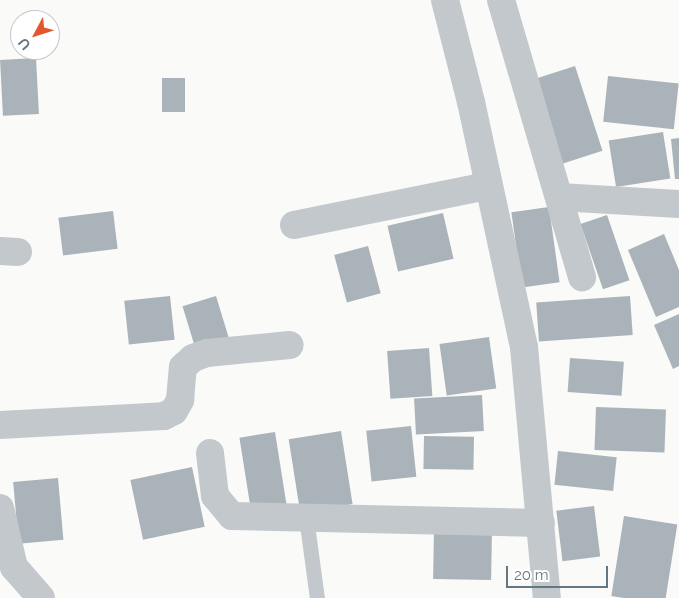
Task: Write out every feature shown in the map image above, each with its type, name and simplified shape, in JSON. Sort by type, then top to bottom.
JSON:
[{"type":"street","points":[[445,0],[471,102],[487,186],[524,346],[547,598]]},
{"type":"street","points":[[502,0],[582,277]]},
{"type":"street","points":[[294,225],[487,186]]},
{"type":"street","points":[[559,197],[679,204]]},
{"type":"street","points":[[0,426],[164,416],[174,411],[180,400],[183,367],[193,358],[207,353],[290,345]]},
{"type":"street","points":[[210,453],[215,496],[232,516],[541,522]]},
{"type":"street","points":[[0,508],[14,568],[41,598]]},
{"type":"lane","points":[[306,517],[317,598]]},
{"type":"building","points":[[0,60],[36,60],[39,114],[3,116]]},
{"type":"building","points":[[575,66],[603,151],[561,164],[533,80]]},
{"type":"building","points":[[608,76],[679,83],[674,129],[603,122]]},
{"type":"building","points":[[162,78],[185,78],[185,112],[162,112]]},
{"type":"building","points":[[663,132],[670,178],[616,187],[609,141]]},
{"type":"building","points":[[679,138],[679,179],[675,179],[671,139]]},
{"type":"building","points":[[549,207],[560,282],[522,288],[511,212]]},
{"type":"building","points":[[113,211],[118,249],[63,255],[58,218]]},
{"type":"building","points":[[443,213],[454,259],[398,272],[387,226]]},
{"type":"building","points":[[607,215],[629,280],[603,289],[581,224]]},
{"type":"building","points":[[664,234],[679,270],[679,307],[656,317],[628,250]]},
{"type":"building","points":[[368,246],[381,293],[347,302],[334,255]]},
{"type":"building","points":[[170,296],[175,340],[129,345],[124,301]]},
{"type":"building","points":[[216,296],[230,342],[197,352],[183,306]]},
{"type":"building","points":[[630,296],[633,335],[539,341],[536,303]]},
{"type":"building","points":[[679,314],[679,366],[673,369],[654,325]]},
{"type":"building","points":[[489,337],[496,388],[447,395],[439,344]]},
{"type":"building","points":[[429,348],[432,396],[390,399],[387,351]]},
{"type":"building","points":[[570,358],[624,362],[621,396],[568,392]]},
{"type":"building","points":[[482,395],[484,431],[416,435],[414,399]]},
{"type":"building","points":[[596,407],[666,409],[664,452],[594,450]]},
{"type":"building","points":[[411,426],[416,477],[372,481],[366,431]]},
{"type":"building","points":[[341,431],[353,504],[300,512],[289,439]]},
{"type":"building","points":[[275,432],[287,505],[251,511],[239,438]]},
{"type":"building","points":[[424,436],[474,437],[473,470],[423,469]]},
{"type":"building","points":[[558,451],[617,457],[613,491],[554,485]]},
{"type":"building","points":[[192,467],[205,527],[143,540],[130,480]]},
{"type":"building","points":[[58,478],[63,540],[19,544],[13,482]]},
{"type":"building","points":[[594,506],[600,557],[562,561],[556,511]]},
{"type":"building","points":[[624,516],[677,524],[666,598],[624,598],[611,596]]},
{"type":"building","points":[[434,528],[492,529],[491,580],[433,579]]}]
